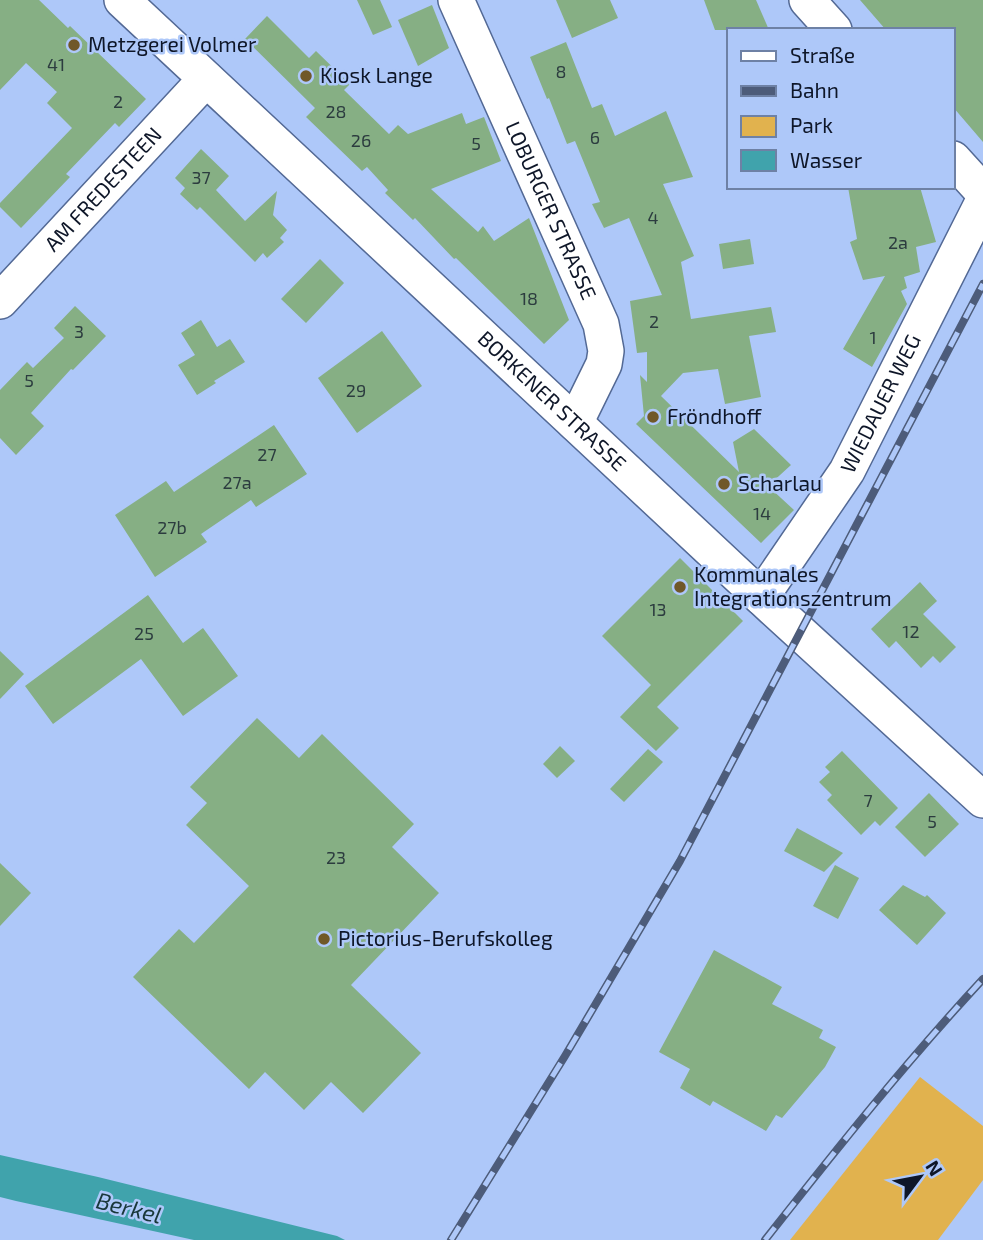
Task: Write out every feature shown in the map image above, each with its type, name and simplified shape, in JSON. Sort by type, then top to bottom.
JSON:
[{"type":"street","name":"BORKENER STRASSE","points":[[122,0],[761,597],[983,800]]},
{"type":"street","name":"LOBURGER STRASSE","points":[[456,0],[601,324],[606,351],[604,364],[575,423]]},
{"type":"street","points":[[807,0],[832,28]]},
{"type":"street","name":"AM FREDESTEEN","points":[[0,301],[206,79]]},
{"type":"street","points":[[955,161],[983,192]]},
{"type":"street","name":"WIEDAUER WEG","points":[[761,597],[847,471],[983,202]]},
{"type":"green space","points":[[920,1077],[983,1126],[983,1180],[938,1240],[790,1240]]},
{"type":"water","name":"Berkel","points":[[0,1155],[345,1240],[194,1240],[16,1201],[0,1197]]},
{"type":"building","points":[[0,0],[39,0],[146,99],[119,127],[115,123],[66,174],[70,177],[21,228],[0,207],[0,203],[72,128],[47,103],[57,92],[26,63],[0,90]]},
{"type":"building","points":[[357,0],[380,0],[392,27],[373,35]]},
{"type":"building","points":[[556,0],[610,0],[618,18],[572,38]]},
{"type":"building","points":[[704,0],[756,0],[768,28],[727,28],[715,30]]},
{"type":"building","points":[[860,0],[983,0],[983,142],[955,109],[955,28],[884,28]]},
{"type":"building","points":[[432,5],[449,48],[418,66],[398,20]]},
{"type":"building","points":[[267,16],[309,58],[316,51],[350,84],[344,90],[389,134],[398,125],[408,134],[462,113],[466,124],[484,117],[501,161],[431,189],[478,232],[483,226],[494,241],[529,218],[569,320],[544,344],[415,218],[413,220],[385,193],[388,190],[367,167],[362,171],[306,117],[315,108],[245,39]]},
{"type":"building","points":[[566,42],[592,108],[602,104],[615,136],[666,111],[693,177],[663,184],[694,256],[681,262],[691,319],[771,307],[776,332],[749,336],[761,397],[725,404],[718,369],[683,373],[661,396],[739,472],[733,442],[754,429],[791,465],[768,486],[794,510],[761,543],[636,424],[644,416],[640,375],[647,382],[647,352],[637,353],[630,301],[662,295],[629,218],[604,228],[592,204],[600,202],[575,141],[567,144],[530,57]]},
{"type":"building","points":[[201,149],[229,176],[216,190],[245,221],[277,191],[273,215],[287,230],[280,238],[284,242],[267,258],[263,253],[255,262],[200,207],[197,210],[180,194],[185,188],[175,178]]},
{"type":"building","points":[[848,189],[921,189],[936,242],[916,247],[920,272],[904,277],[907,288],[901,291],[907,304],[872,367],[843,349],[885,276],[863,280],[850,242],[857,239]]},
{"type":"building","points":[[750,239],[754,264],[723,269],[719,244]]},
{"type":"building","points":[[320,259],[344,283],[306,323],[281,299]]},
{"type":"building","points":[[75,306],[106,336],[31,413],[44,426],[16,455],[0,438],[0,390],[27,362],[33,368],[64,338],[54,328]]},
{"type":"building","points":[[201,320],[217,347],[230,339],[245,362],[197,395],[178,365],[195,355],[181,333]]},
{"type":"building","points":[[382,331],[422,386],[357,433],[318,378]]},
{"type":"building","points":[[274,425],[307,474],[256,507],[251,500],[201,534],[207,542],[155,577],[115,515],[166,481],[174,492]]},
{"type":"building","points":[[680,558],[743,621],[657,707],[679,728],[656,751],[620,717],[651,685],[602,636]]},
{"type":"building","points":[[920,582],[937,601],[923,614],[956,647],[940,663],[933,656],[921,668],[896,641],[889,648],[871,629]]},
{"type":"building","points":[[148,595],[183,643],[203,628],[238,676],[183,716],[141,659],[53,724],[25,686]]},
{"type":"building","points":[[0,651],[24,674],[0,699]]},
{"type":"building","points":[[257,718],[299,758],[322,734],[414,824],[392,847],[439,893],[351,985],[421,1053],[363,1113],[331,1082],[304,1110],[265,1072],[249,1089],[133,977],[179,929],[194,943],[249,886],[186,825],[207,803],[190,787]]},
{"type":"building","points":[[560,746],[575,761],[557,778],[543,764]]},
{"type":"building","points":[[648,749],[663,762],[624,802],[610,789]]},
{"type":"building","points":[[842,751],[898,808],[880,826],[875,821],[861,835],[827,800],[832,795],[819,782],[830,772],[825,767]]},
{"type":"building","points":[[929,793],[959,824],[925,857],[895,827]]},
{"type":"building","points":[[797,828],[843,853],[824,872],[784,851]]},
{"type":"building","points":[[0,863],[31,893],[0,926]]},
{"type":"building","points":[[835,865],[859,878],[838,919],[813,906]]},
{"type":"building","points":[[903,885],[925,897],[927,895],[946,913],[917,945],[879,910]]},
{"type":"building","points":[[714,950],[782,987],[772,1004],[823,1030],[819,1038],[836,1047],[825,1067],[782,1118],[776,1115],[766,1131],[713,1101],[710,1106],[680,1088],[690,1069],[659,1052]]},
{"type":"railway","points":[[451,1240],[565,1056],[680,861],[983,284]]},
{"type":"railway","points":[[765,1240],[844,1140],[983,979]]},
{"type":"place","name":"Metzgerei Volmer","points":[[74,45]]},
{"type":"place","name":"Kiosk Lange","points":[[306,76]]},
{"type":"place","name":"Fröndhoff","points":[[653,417]]},
{"type":"place","name":"Scharlau","points":[[724,484]]},
{"type":"place","name":"Kommunales Integrationszentrum","points":[[680,587]]},
{"type":"place","name":"Pictorius-Berufskolleg","points":[[324,939]]}]
